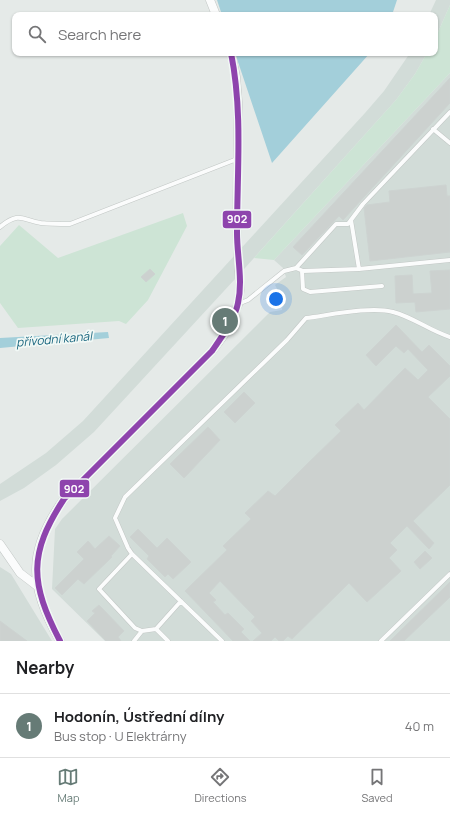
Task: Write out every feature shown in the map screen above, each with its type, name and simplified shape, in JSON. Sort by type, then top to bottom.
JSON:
[{"type":"street","points":[[210,0],[215,12]]},
{"type":"street","points":[[60,641],[46,617],[37,586],[36,576],[42,535],[48,520],[60,504],[212,351],[224,334],[238,305],[240,290],[237,159],[238,102],[236,78],[232,56]]},
{"type":"street","points":[[0,544],[20,573],[37,586]]},
{"type":"lane","points":[[238,305],[248,300],[284,271],[296,268],[336,224],[348,224],[363,204],[450,112]]},
{"type":"lane","points":[[433,129],[450,143]]},
{"type":"lane","points":[[0,227],[15,218],[21,217],[38,222],[70,224],[237,159]]},
{"type":"lane","points":[[351,220],[359,269]]},
{"type":"lane","points":[[296,268],[302,271],[359,269],[450,260]]},
{"type":"lane","points":[[302,271],[303,289],[310,292],[382,286]]},
{"type":"lane","points":[[222,641],[132,554],[115,518],[125,497],[287,340],[306,318],[376,310],[393,312],[438,334],[450,337]]},
{"type":"lane","points":[[132,554],[99,589],[135,628],[142,631],[156,629],[181,601]]},
{"type":"lane","points":[[381,641],[450,574]]},
{"type":"lane","points":[[156,629],[168,641]]},
{"type":"lane","points":[[134,641],[142,631]]},
{"type":"shaded area","points":[[436,0],[450,0],[450,5],[438,32],[438,12],[430,12]]},
{"type":"shaded area","points":[[408,56],[425,56],[415,74],[396,100],[235,279],[94,432],[56,465],[24,488],[0,501],[0,484],[46,453],[83,421],[384,91]]},
{"type":"shaded area","points":[[450,73],[450,641],[105,641],[52,589],[55,529],[62,519],[270,312],[282,310],[283,300],[275,285],[286,277],[283,268],[274,260]]},
{"type":"shaded area","points":[[0,567],[11,574],[52,641],[0,641]]},
{"type":"green space","points":[[450,5],[450,73],[274,260],[254,258],[396,100],[415,74],[425,56],[438,56],[438,32]]},
{"type":"green space","points":[[183,213],[187,226],[148,300],[126,324],[119,321],[18,328],[0,303],[0,246],[19,225],[58,258]]},
{"type":"water","points":[[217,0],[397,0],[393,12],[221,12]]},
{"type":"water","points":[[236,56],[367,56],[272,163]]},
{"type":"water","name":"přívodní kanál","points":[[108,332],[109,338],[0,348],[0,338]]},
{"type":"building","points":[[450,78],[450,103],[343,220],[339,216],[302,255],[293,247]]},
{"type":"building","points":[[446,185],[447,196],[450,196],[450,252],[370,261],[364,208],[367,205],[390,202],[389,191]]},
{"type":"building","points":[[150,269],[155,274],[146,282],[141,277]]},
{"type":"building","points":[[450,270],[450,309],[416,312],[415,302],[396,303],[395,276],[412,275],[413,294],[432,293],[430,271]]},
{"type":"building","points":[[396,325],[422,352],[429,345],[450,366],[450,376],[428,397],[450,419],[450,485],[413,521],[434,543],[429,549],[407,526],[390,543],[397,550],[389,558],[401,571],[367,602],[349,583],[292,639],[288,636],[283,641],[279,641],[275,637],[271,641],[253,641],[262,633],[251,621],[255,617],[220,581],[209,593],[216,600],[213,602],[225,615],[228,613],[244,629],[241,632],[250,641],[233,641],[185,591],[227,550],[223,546],[251,519],[245,513],[268,491],[275,496],[341,431],[335,425],[358,403],[364,410],[405,368],[418,380],[428,370],[408,349],[404,353],[396,346],[376,366],[366,355]]},
{"type":"building","points":[[244,392],[255,403],[235,423],[224,412]]},
{"type":"building","points":[[208,427],[220,440],[184,478],[170,464]]},
{"type":"building","points":[[138,529],[157,548],[167,538],[191,562],[173,579],[168,574],[165,577],[147,559],[149,556],[130,537]]},
{"type":"building","points":[[109,536],[120,546],[111,556],[112,557],[84,584],[78,579],[62,595],[55,588],[84,559],[77,552],[88,541],[95,549]]},
{"type":"building","points":[[425,551],[432,558],[420,569],[414,562]]},
{"type":"building","points":[[450,582],[450,597],[404,641],[390,641]]},
{"type":"building","points":[[99,605],[124,631],[118,637],[121,641],[106,641],[87,621],[95,613],[92,611]]},
{"type":"building","points":[[0,621],[27,641],[0,641]]},
{"type":"transit line","name":"902","points":[[60,641],[43,602],[37,569],[39,553],[44,536],[52,519],[64,499],[212,351],[227,328],[238,303],[240,286],[237,242],[238,120],[235,75],[232,56]]},
{"type":"place","name":"Hodonín, Ústřední dílny","points":[[225,321]]}]
